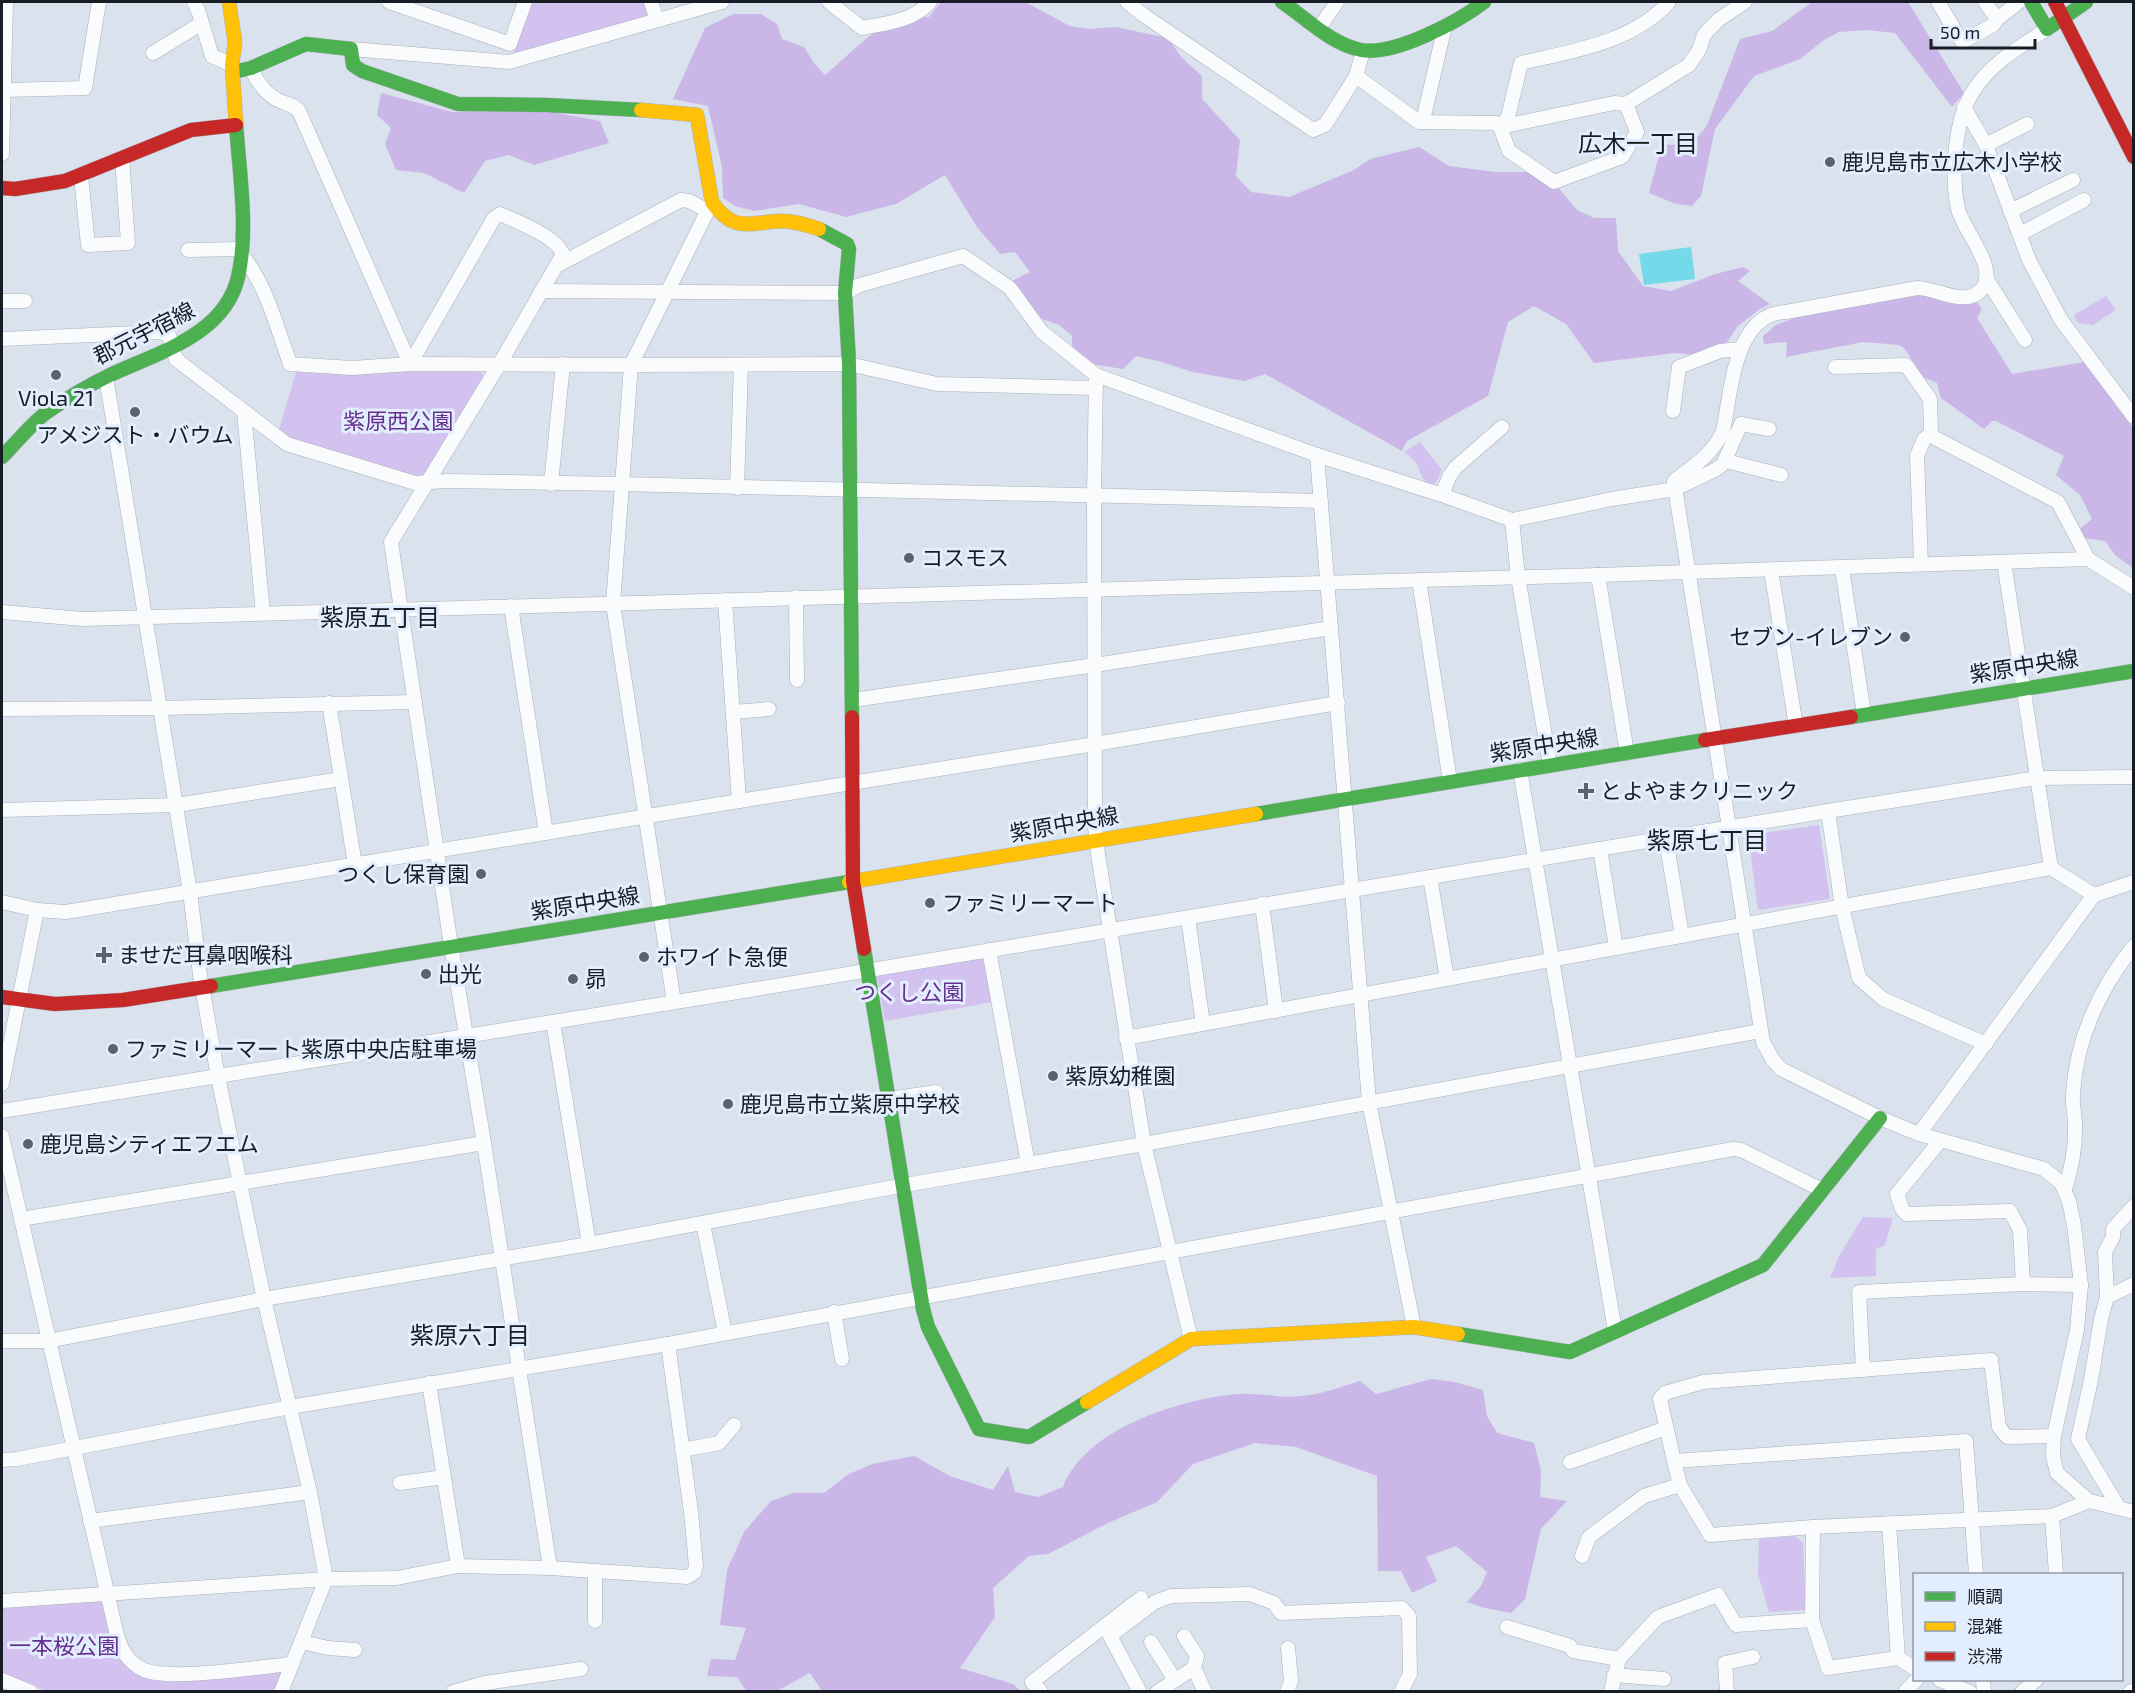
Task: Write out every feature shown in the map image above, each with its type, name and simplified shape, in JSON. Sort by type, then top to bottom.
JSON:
[{"type":"street","points":[[2,154],[6,2]]},
{"type":"street","points":[[5,90],[85,88],[99,2]]},
{"type":"street","points":[[194,2],[212,56],[232,68],[251,68],[306,44],[509,62],[722,2]]},
{"type":"street","name":"郡元宇宿線","points":[[217,2],[225,46],[232,68]]},
{"type":"street","name":"郡元宇宿線","points":[[2,458],[46,413],[106,376],[194,336],[219,314],[228,301],[238,278],[243,234],[232,68],[235,42],[229,2]]},
{"type":"street","points":[[389,2],[510,44],[525,2]]},
{"type":"street","points":[[651,2],[657,20]]},
{"type":"street","points":[[828,2],[862,28],[908,18],[923,10],[930,2]]},
{"type":"street","points":[[1126,2],[1313,130],[1325,125],[1356,76],[1363,51]]},
{"type":"street","points":[[1282,2],[1343,44],[1363,51],[1384,49],[1416,39],[1470,12],[1484,2]]},
{"type":"street","points":[[1319,28],[1337,2]]},
{"type":"street","points":[[1500,127],[1508,117],[1521,63],[1605,43],[1657,15],[1669,2]]},
{"type":"street","points":[[1500,127],[1614,103],[1626,104],[1689,65],[1699,51],[1704,35],[1718,20],[1745,2]]},
{"type":"street","points":[[1938,2],[1962,42],[1993,25],[1996,19],[2019,2]]},
{"type":"street","points":[[1985,2],[1996,19]]},
{"type":"street","points":[[2031,2],[2047,29]]},
{"type":"street","points":[[2055,2],[2133,158]]},
{"type":"street","points":[[2086,2],[1985,75],[1964,107],[1957,147],[1955,188],[1958,212],[1986,269],[1986,278],[1980,291],[1972,296],[1951,296],[1928,288],[1917,288],[1774,313],[1757,324],[1740,349],[1723,431],[1718,442],[1701,461],[1674,481],[1730,827],[1760,1031],[1768,1051],[1781,1069],[1880,1118],[1940,1142],[2044,1169],[2053,1175],[2065,1190],[2074,1225],[2081,1285],[2077,1330],[2054,1436],[2053,1456],[2057,1473],[2089,1501],[2133,1512]]},
{"type":"street","points":[[153,53],[202,23]]},
{"type":"street","points":[[1425,112],[1444,26]]},
{"type":"street","points":[[351,49],[352,65],[362,71],[458,104],[546,105],[698,115],[710,206],[631,366],[613,603],[674,1002]]},
{"type":"street","points":[[251,68],[268,93],[279,101],[294,106],[299,111],[410,364]]},
{"type":"street","points":[[1356,76],[1419,122],[1496,123],[1500,127],[1509,151],[1554,182],[1622,157],[1637,132],[1626,104]]},
{"type":"street","points":[[1964,107],[1986,145],[2028,260],[2061,320],[2133,417]]},
{"type":"street","points":[[1986,145],[2027,124]]},
{"type":"street","points":[[2,188],[65,182],[191,129],[236,125]]},
{"type":"street","points":[[81,176],[88,245],[128,243],[122,158]]},
{"type":"street","points":[[2010,211],[2073,180]]},
{"type":"street","points":[[558,265],[681,200],[710,206],[728,221],[736,224],[757,226],[782,221],[796,222],[847,244],[849,249],[845,293],[849,364],[851,490],[853,881],[921,1297],[928,1327],[979,1429],[1029,1437],[1191,1339],[1414,1328],[1570,1352],[1763,1265],[1880,1118]]},
{"type":"street","points":[[2020,234],[2084,200]]},
{"type":"street","points":[[410,364],[494,218],[500,214],[534,230],[560,247],[563,254],[558,265],[391,542],[550,1568]]},
{"type":"street","points":[[188,250],[242,252],[262,289],[290,364],[352,368],[410,364],[500,363],[631,366],[849,364],[937,384],[1096,382],[1512,520],[1612,499],[1675,489],[1715,470],[1726,461],[1741,424],[1769,429]]},
{"type":"street","points":[[542,291],[845,293],[860,285],[963,256],[1010,288],[1042,332],[1096,382],[1094,496],[1097,840],[1144,1144],[1191,1339]]},
{"type":"street","points":[[1986,278],[2025,340]]},
{"type":"street","points":[[2,301],[25,301]]},
{"type":"street","points":[[2,339],[160,332],[169,335],[176,359],[287,444],[415,483],[447,481],[621,484],[1321,501]]},
{"type":"street","points":[[1673,411],[1679,367],[1720,351],[1740,349]]},
{"type":"street","points":[[551,484],[563,364]]},
{"type":"street","points":[[737,488],[741,364]]},
{"type":"street","points":[[1835,367],[1906,365],[1930,399],[1931,433],[1935,438],[2058,502],[2088,559],[2133,588]]},
{"type":"street","points":[[106,376],[218,1077],[264,1299],[310,1492],[326,1579],[281,1692]]},
{"type":"street","points":[[244,412],[263,613]]},
{"type":"street","points":[[1442,495],[1455,468],[1502,428]]},
{"type":"street","points":[[1921,563],[1917,456],[1924,439],[1931,433]]},
{"type":"street","points":[[1317,455],[1369,1102],[1414,1328]]},
{"type":"street","points":[[1726,461],[1781,475]]},
{"type":"street","points":[[1512,520],[1518,577],[1550,765]]},
{"type":"street","points":[[2,612],[83,619],[2088,559]]},
{"type":"street","points":[[2004,562],[2050,868]]},
{"type":"street","points":[[1842,568],[1864,714]]},
{"type":"street","points":[[1771,570],[1796,726]]},
{"type":"street","points":[[1598,575],[1627,753]]},
{"type":"street","points":[[1419,580],[1450,781]]},
{"type":"street","points":[[796,597],[797,680]]},
{"type":"street","points":[[725,600],[740,801]]},
{"type":"street","points":[[511,606],[546,833]]},
{"type":"street","points":[[853,700],[1331,628]]},
{"type":"street","name":"紫原中央線","points":[[2,997],[55,1004],[123,1000],[2022,687],[2133,671]]},
{"type":"street","points":[[2,709],[415,702]]},
{"type":"street","points":[[329,703],[355,865]]},
{"type":"street","points":[[2,902],[37,910],[66,912],[1338,703]]},
{"type":"street","points":[[733,712],[770,709]]},
{"type":"street","points":[[1520,770],[1615,1331]]},
{"type":"street","points":[[2,1111],[2037,778],[2133,777]]},
{"type":"street","points":[[2,810],[176,805],[341,779]]},
{"type":"street","points":[[1828,811],[1842,907],[1859,978],[1883,999],[1986,1044]]},
{"type":"street","points":[[1666,839],[1682,936]]},
{"type":"street","points":[[1600,849],[1616,948]]},
{"type":"street","points":[[1126,1038],[2050,868],[2094,894]]},
{"type":"street","points":[[1431,877],[1447,979]]},
{"type":"street","points":[[1919,1134],[2094,894],[2133,882]]},
{"type":"street","points":[[1262,904],[1276,1011]]},
{"type":"street","points":[[2,1084],[37,910]]},
{"type":"street","points":[[1188,918],[1203,1024]]},
{"type":"street","points":[[2065,1190],[2073,1163],[2076,1129],[2072,1097],[2075,1062],[2090,1018],[2104,990],[2133,946]]},
{"type":"street","points":[[989,950],[1028,1164]]},
{"type":"street","points":[[553,1022],[589,1244]]},
{"type":"street","points":[[2,1341],[48,1341],[264,1299],[589,1244],[1760,1031]]},
{"type":"street","points":[[890,1099],[936,1092]]},
{"type":"street","points":[[2,1136],[72,1448],[119,1643],[124,1654],[146,1671],[171,1675],[291,1664]]},
{"type":"street","points":[[1940,1142],[1897,1194],[1902,1209],[1906,1214],[2010,1211],[2020,1230],[2023,1284]]},
{"type":"street","points":[[21,1219],[484,1143]]},
{"type":"street","points":[[2,1460],[290,1407],[668,1344],[1733,1149],[1741,1149],[1822,1190]]},
{"type":"street","points":[[2119,1508],[2078,1439],[2107,1297],[2105,1252],[2114,1237],[2113,1229],[2133,1206]]},
{"type":"street","points":[[704,1222],[725,1332]]},
{"type":"street","points":[[1863,1370],[1859,1292],[2023,1284],[2081,1285]]},
{"type":"street","points":[[2107,1297],[2133,1284]]},
{"type":"street","points":[[834,1312],[842,1359]]},
{"type":"street","points":[[2,1597],[107,1595],[326,1579],[397,1578],[459,1566],[550,1568],[687,1577],[694,1573],[696,1566],[668,1344]]},
{"type":"street","points":[[2054,1436],[2007,1437],[1999,1427],[1991,1360],[1703,1382],[1665,1393],[1660,1399],[1680,1485],[1710,1535],[1813,1527],[2052,1516],[2089,1501]]},
{"type":"street","points":[[429,1383],[459,1566]]},
{"type":"street","points":[[682,1450],[718,1443],[734,1425]]},
{"type":"street","points":[[1570,1462],[1666,1428]]},
{"type":"street","points":[[1674,1461],[1966,1441],[1976,1573]]},
{"type":"street","points":[[400,1483],[444,1477]]},
{"type":"street","points":[[1582,1556],[1589,1537],[1644,1496],[1680,1485]]},
{"type":"street","points":[[90,1521],[310,1492]]},
{"type":"street","points":[[2052,1516],[2056,1573]]},
{"type":"street","points":[[1889,1523],[1898,1658]]},
{"type":"street","points":[[1813,1527],[1812,1620],[1828,1668],[1898,1658],[1913,1667]]},
{"type":"street","points":[[595,1572],[595,1621]]},
{"type":"street","points":[[1140,1692],[1110,1636],[1155,1602],[1171,1596],[1250,1594],[1274,1603],[1281,1613],[1402,1608],[1409,1616],[1410,1674],[1401,1692]]},
{"type":"street","points":[[1611,1692],[1619,1659],[1658,1617],[1718,1595],[1736,1625],[1812,1620]]},
{"type":"street","points":[[1041,1692],[1032,1682],[1141,1598]]},
{"type":"street","points":[[1507,1627],[1570,1646],[1573,1651],[1619,1659]]},
{"type":"street","points":[[1184,1636],[1197,1656],[1194,1668],[1205,1692]]},
{"type":"street","points":[[302,1642],[328,1648],[356,1650]]},
{"type":"street","points":[[1151,1642],[1168,1687],[1194,1668]]},
{"type":"street","points":[[1287,1692],[1291,1681],[1288,1648]]},
{"type":"street","points":[[1726,1692],[1725,1663],[1753,1657]]},
{"type":"street","points":[[453,1692],[485,1683],[581,1669]]},
{"type":"street","points":[[1614,1675],[1664,1679]]},
{"type":"street","points":[[2,1680],[31,1692]]},
{"type":"street","points":[[1942,1681],[1970,1692]]},
{"type":"street","points":[[2022,1692],[2035,1681]]},
{"type":"green space","points":[[532,2],[646,2],[649,11],[644,17],[513,55]]},
{"type":"green space","points":[[2106,296],[2116,310],[2093,325],[2078,323],[2074,315]]},
{"type":"green space","name":"紫原西公園","points":[[413,369],[481,370],[483,376],[425,475],[412,478],[290,439],[279,430],[296,372],[356,374]]},
{"type":"green space","points":[[1420,442],[1442,470],[1436,483],[1428,484],[1423,479],[1415,461],[1404,452]]},
{"type":"green space","points":[[1819,825],[1830,899],[1758,910],[1748,835]]},
{"type":"green space","name":"つくし公園","points":[[984,957],[993,1002],[885,1021],[876,973]]},
{"type":"green space","points":[[1863,1217],[1893,1218],[1885,1245],[1876,1249],[1876,1276],[1830,1278],[1839,1256]]},
{"type":"green space","points":[[1795,1536],[1803,1543],[1806,1610],[1769,1612],[1758,1574],[1759,1539]]},
{"type":"green space","name":"一本桜公園","points":[[99,1599],[131,1668],[155,1680],[279,1669],[283,1674],[276,1692],[45,1691],[2,1674],[2,1607]]},
{"type":"shaded area","points":[[941,2],[1025,2],[1070,26],[1089,29],[1116,27],[1168,38],[1182,58],[1202,76],[1202,99],[1240,140],[1236,176],[1251,192],[1289,197],[1354,170],[1370,159],[1419,147],[1449,166],[1495,172],[1545,172],[1577,210],[1594,218],[1616,218],[1618,251],[1643,286],[1671,291],[1715,274],[1743,267],[1750,271],[1738,281],[1770,304],[1738,326],[1727,342],[1695,355],[1675,353],[1594,363],[1566,324],[1534,306],[1508,322],[1488,396],[1407,441],[1402,451],[1265,374],[1244,381],[1193,372],[1136,356],[1123,369],[1072,361],[1072,336],[1059,325],[1020,311],[1008,283],[1030,272],[1015,252],[1000,254],[977,227],[945,175],[896,204],[846,217],[799,204],[754,211],[735,206],[723,198],[722,167],[708,106],[673,99],[705,28],[733,14],[761,14],[777,24],[782,39],[804,47],[825,75],[862,42],[883,27],[905,17],[929,17]]},
{"type":"shaded area","points":[[1812,2],[1908,2],[1964,93],[1952,107],[1895,33],[1866,30],[1839,32],[1824,40],[1800,59],[1754,76],[1715,129],[1701,196],[1692,206],[1676,204],[1649,193],[1664,145],[1689,142],[1698,136],[1707,125],[1740,39],[1772,31]]},
{"type":"shaded area","points":[[381,93],[452,112],[552,112],[600,121],[609,143],[534,165],[509,155],[485,161],[464,193],[424,173],[396,170],[385,144],[391,128],[377,115]]},
{"type":"shaded area","points":[[1924,291],[1961,301],[1977,302],[1982,309],[1977,318],[2012,374],[2084,362],[2133,428],[2133,568],[2115,555],[2105,541],[2083,538],[2078,530],[2092,519],[2080,495],[2056,475],[2064,456],[1996,421],[1992,421],[1984,429],[1941,398],[1937,383],[1923,377],[1904,348],[1899,345],[1863,342],[1786,357],[1787,342],[1764,344],[1763,336],[1776,325],[1802,315]]},
{"type":"shaded area","points":[[1431,1379],[1455,1382],[1483,1390],[1487,1416],[1497,1433],[1534,1443],[1541,1470],[1540,1497],[1567,1501],[1541,1529],[1525,1599],[1511,1613],[1467,1602],[1481,1586],[1487,1572],[1456,1546],[1426,1557],[1437,1581],[1412,1593],[1401,1571],[1378,1571],[1377,1476],[1296,1447],[1255,1443],[1193,1464],[1157,1502],[1108,1523],[1048,1554],[1029,1556],[993,1588],[995,1617],[960,1668],[1013,1684],[1021,1691],[822,1691],[810,1673],[777,1691],[747,1692],[737,1677],[707,1676],[711,1659],[735,1660],[746,1628],[720,1625],[727,1570],[744,1532],[771,1501],[794,1493],[824,1493],[849,1474],[872,1464],[914,1456],[950,1476],[993,1490],[1008,1466],[1015,1492],[1038,1497],[1063,1487],[1075,1466],[1092,1448],[1113,1433],[1137,1420],[1189,1402],[1238,1394],[1294,1397],[1331,1390],[1360,1381],[1376,1394]]},
{"type":"water","points":[[1691,247],[1695,279],[1644,285],[1639,254]]},
{"type":"traffic: fast","points":[[1282,2],[1319,30],[1339,42],[1361,50],[1390,48],[1408,43],[1442,28],[1484,2]]},
{"type":"traffic: fast","points":[[2031,2],[2047,29],[2086,2]]},
{"type":"traffic: fast","points":[[233,72],[251,68],[306,44],[351,49],[353,65],[362,71],[458,104],[546,105],[641,110]]},
{"type":"traffic: fast","points":[[2,457],[35,422],[54,407],[102,379],[187,340],[219,314],[231,297],[238,277],[243,240],[236,123]]},
{"type":"traffic: fast","points":[[819,229],[847,244],[849,249],[845,293],[849,364],[852,717]]},
{"type":"traffic: fast","points":[[1851,717],[2134,671]]},
{"type":"traffic: fast","points":[[1256,814],[1705,740]]},
{"type":"traffic: fast","points":[[211,986],[849,882]]},
{"type":"traffic: fast","points":[[864,949],[923,1309],[928,1327],[979,1429],[1029,1437],[1087,1402]]},
{"type":"traffic: fast","points":[[1458,1334],[1570,1352],[1763,1265],[1880,1118]]},
{"type":"traffic: slow","points":[[229,2],[235,42],[232,65],[236,123]]},
{"type":"traffic: slow","points":[[641,110],[697,115],[712,202],[728,219],[743,224],[792,222],[819,229]]},
{"type":"traffic: slow","points":[[849,882],[1256,814]]},
{"type":"traffic: slow","points":[[1087,1402],[1191,1339],[1414,1327],[1458,1334]]},
{"type":"traffic: jam","points":[[2055,2],[2134,157]]},
{"type":"traffic: jam","points":[[2,188],[15,189],[65,181],[191,130],[236,125]]},
{"type":"traffic: jam","points":[[852,717],[853,881],[864,949]]},
{"type":"traffic: jam","points":[[1705,740],[1851,717]]},
{"type":"traffic: jam","points":[[2,997],[55,1004],[123,1000],[211,986]]},
{"type":"place","name":"鹿児島市立広木小学校","points":[[1830,162]]},
{"type":"place","name":"Viola 21","points":[[56,375]]},
{"type":"place","name":"アメジスト・バウム","points":[[135,412]]},
{"type":"place","name":"コスモス","points":[[909,558]]},
{"type":"place","name":"セブン-イレブン","points":[[1905,637]]},
{"type":"place","name":"とよやまクリニック","points":[[1586,791]]},
{"type":"place","name":"つくし保育園","points":[[481,874]]},
{"type":"place","name":"ファミリーマート","points":[[930,903]]},
{"type":"place","name":"ませだ耳鼻咽喉科","points":[[104,955]]},
{"type":"place","name":"ホワイト急便","points":[[644,957]]},
{"type":"place","name":"出光","points":[[426,974]]},
{"type":"place","name":"昴","points":[[573,979]]},
{"type":"place","name":"ファミリーマート紫原中央店駐車場","points":[[113,1049]]},
{"type":"place","name":"紫原幼稚園","points":[[1053,1076]]},
{"type":"place","name":"鹿児島市立紫原中学校","points":[[728,1104]]},
{"type":"place","name":"鹿児島シティエフエム","points":[[28,1144]]},
{"type":"district","name":"広木一丁目","points":[[1638,144]]},
{"type":"district","name":"紫原五丁目","points":[[380,618]]},
{"type":"district","name":"紫原七丁目","points":[[1707,841]]},
{"type":"district","name":"紫原六丁目","points":[[470,1336]]}]
